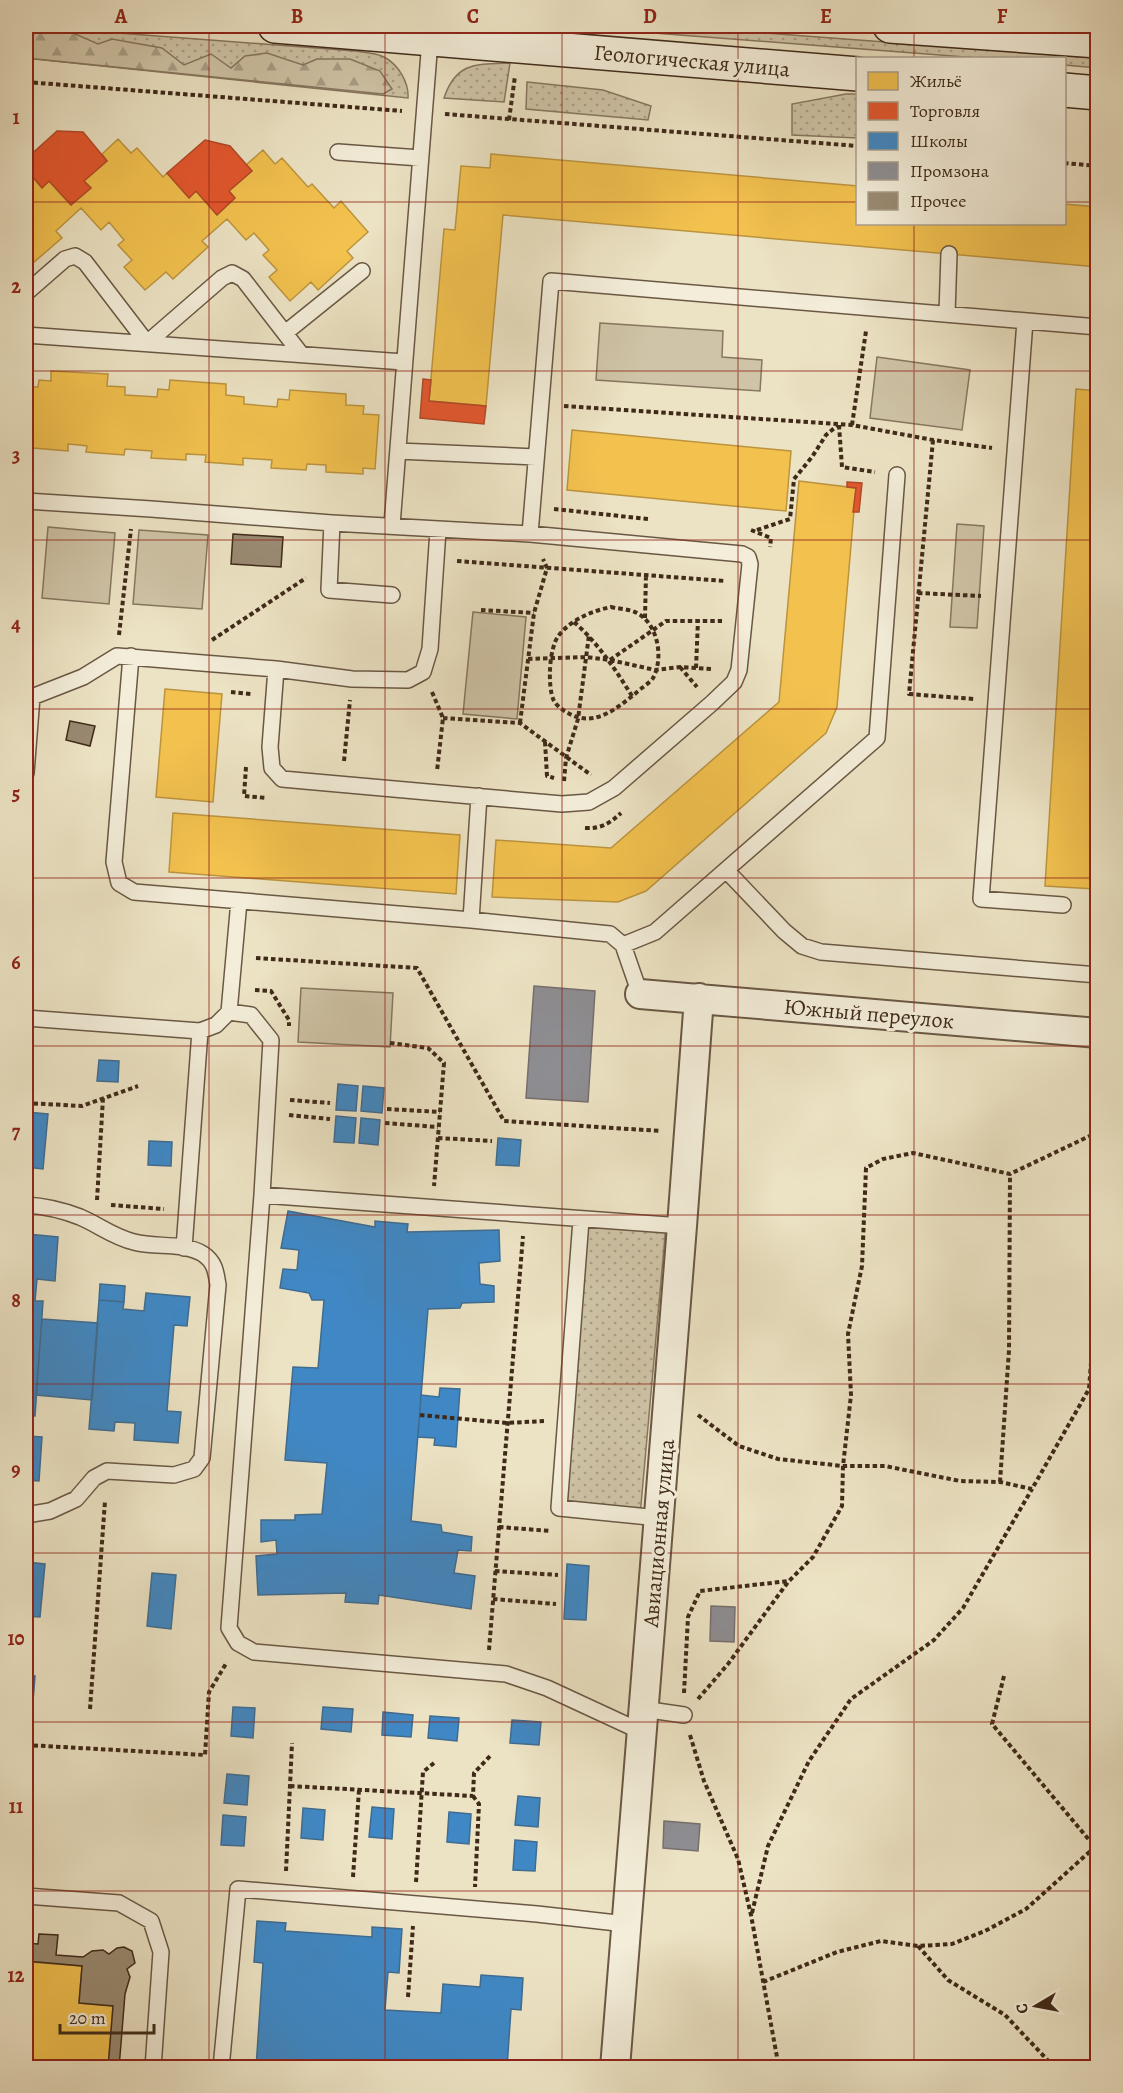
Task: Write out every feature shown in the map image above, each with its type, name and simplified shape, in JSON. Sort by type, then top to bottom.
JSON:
[{"type":"main road","name":"Геологическая улица","points":[[275,26],[856,74]]},
{"type":"main road","points":[[890,26],[1098,41]]},
{"type":"main road","points":[[1066,90],[1098,93]]},
{"type":"street","name":"Южный переулок","points":[[640,994],[1098,1033]]},
{"type":"street","name":"Авиационная улица","points":[[615,2067],[699,998]]},
{"type":"lane","points":[[392,525],[430,40]]},
{"type":"lane","points":[[338,152],[420,158]]},
{"type":"lane","points":[[947,314],[950,254]]},
{"type":"lane","points":[[26,292],[65,259],[75,256],[85,262],[147,343]]},
{"type":"lane","points":[[285,333],[362,271]]},
{"type":"lane","points":[[147,343],[222,278],[232,273],[243,279],[301,354]]},
{"type":"lane","points":[[530,534],[551,281],[1098,327]]},
{"type":"lane","points":[[1025,321],[981,898],[1063,905]]},
{"type":"lane","points":[[26,335],[404,362]]},
{"type":"lane","points":[[398,451],[536,457]]},
{"type":"lane","points":[[623,945],[655,932],[877,738],[897,475]]},
{"type":"lane","points":[[26,501],[438,530],[530,534],[742,554],[748,557],[750,564],[740,670],[734,682],[614,788],[589,802],[562,804],[282,779],[272,768],[270,747],[276,669]]},
{"type":"lane","points":[[332,523],[329,590],[392,595]]},
{"type":"lane","points":[[26,773],[29,696],[83,677],[124,656],[276,669],[352,679],[408,680],[423,672],[430,649],[438,530]]},
{"type":"lane","points":[[124,656],[114,862],[119,883],[134,892],[610,934],[623,945],[640,994]]},
{"type":"lane","points":[[471,920],[479,796]]},
{"type":"lane","points":[[726,870],[784,931],[802,946],[821,952],[1098,975]]},
{"type":"lane","points":[[26,1018],[200,1031],[216,1025],[229,1012],[239,901]]},
{"type":"lane","points":[[229,1012],[251,1015],[271,1040],[262,1196],[229,1628],[238,1643],[254,1652],[506,1674],[643,1720],[684,1715]]},
{"type":"lane","points":[[184,1248],[200,1031]]},
{"type":"lane","points":[[262,1196],[682,1226]]},
{"type":"lane","points":[[26,1205],[45,1206],[81,1218],[109,1234],[136,1243],[184,1248],[202,1253],[215,1265],[219,1286],[202,1458],[194,1469],[174,1475],[107,1471],[94,1478],[76,1499],[50,1511],[26,1515]]},
{"type":"lane","points":[[581,1220],[559,1508],[659,1518]]},
{"type":"lane","points":[[221,2067],[238,1889],[474,1908],[626,1924]]},
{"type":"lane","points":[[26,1896],[119,1903],[151,1921],[161,1952],[153,2067]]},
{"type":"path","points":[[1066,163],[1098,166]]},
{"type":"path","points":[[852,425],[869,307]]},
{"type":"path","points":[[541,404],[852,425],[933,440],[1014,450]]},
{"type":"path","points":[[839,424],[842,467],[897,475]]},
{"type":"path","points":[[756,531],[790,519],[794,480],[826,435],[839,424]]},
{"type":"path","points":[[933,440],[909,694],[996,701]]},
{"type":"path","points":[[124,656],[134,508]]},
{"type":"path","points":[[554,508],[649,519]]},
{"type":"path","points":[[744,529],[756,531],[771,538],[770,550]]},
{"type":"path","points":[[645,618],[646,575],[650,547]]},
{"type":"path","points":[[435,559],[748,583]]},
{"type":"path","points":[[180,661],[330,562]]},
{"type":"path","points":[[520,723],[534,613],[547,568]]},
{"type":"path","points":[[918,592],[1003,598]]},
{"type":"path","points":[[610,608],[635,611],[645,618],[659,648],[653,679],[613,712],[599,717],[578,719],[564,711],[554,701],[550,681],[550,658],[558,636],[574,622],[594,611],[610,608]]},
{"type":"path","points":[[481,610],[534,613]]},
{"type":"path","points":[[696,668],[698,620]]},
{"type":"path","points":[[610,660],[666,621],[745,622]]},
{"type":"path","points":[[574,622],[589,635],[610,660],[632,696]]},
{"type":"path","points":[[562,804],[567,758],[578,719],[589,635]]},
{"type":"path","points":[[528,659],[586,657],[655,670],[680,667],[740,670]]},
{"type":"path","points":[[341,786],[352,679]]},
{"type":"path","points":[[231,692],[253,694],[252,705]]},
{"type":"path","points":[[434,792],[443,718],[520,723],[589,774],[614,788]]},
{"type":"path","points":[[544,741],[547,776],[564,781],[572,778]]},
{"type":"path","points":[[247,762],[244,796],[268,798]]},
{"type":"path","points":[[581,776],[589,774]]},
{"type":"path","points":[[582,828],[594,829],[608,824],[626,808]]},
{"type":"path","points":[[234,956],[417,968],[504,1121],[688,1133]]},
{"type":"path","points":[[231,988],[271,991],[290,1020],[288,1031]]},
{"type":"path","points":[[390,1043],[428,1048],[444,1063],[433,1193]]},
{"type":"path","points":[[26,1103],[82,1106],[138,1086]]},
{"type":"path","points":[[96,1204],[103,1098]]},
{"type":"path","points":[[283,1100],[330,1102]]},
{"type":"path","points":[[387,1109],[440,1112]]},
{"type":"path","points":[[282,1115],[330,1119]]},
{"type":"path","points":[[385,1124],[438,1127]]},
{"type":"path","points":[[684,1715],[728,1664],[789,1581],[813,1557],[842,1506],[843,1466],[851,1395],[848,1334],[862,1266],[867,1168],[883,1159],[913,1153],[1010,1174],[1098,1132]]},
{"type":"path","points":[[438,1138],[492,1141]]},
{"type":"path","points":[[1000,1482],[1009,1350],[1010,1174]]},
{"type":"path","points":[[487,1672],[524,1214]]},
{"type":"path","points":[[751,1915],[768,1846],[809,1761],[851,1699],[934,1640],[963,1608],[1089,1389],[1098,1270]]},
{"type":"path","points":[[668,1399],[705,1419],[739,1446],[778,1460],[885,1467],[960,1482],[1000,1482],[1032,1488]]},
{"type":"path","points":[[420,1415],[507,1423],[538,1421],[566,1423]]},
{"type":"path","points":[[90,1709],[107,1471]]},
{"type":"path","points":[[499,1527],[554,1531]]},
{"type":"path","points":[[495,1571],[558,1575]]},
{"type":"path","points":[[779,2067],[751,1915],[738,1859],[704,1781],[684,1715],[688,1617],[700,1591],[789,1581]]},
{"type":"path","points":[[493,1599],[556,1604]]},
{"type":"path","points":[[26,1745],[205,1755],[209,1692],[238,1643]]},
{"type":"path","points":[[763,1982],[837,1952],[881,1941],[918,1946],[952,1944],[985,1931],[1026,1909],[1096,1848],[992,1724],[1004,1676]]},
{"type":"path","points":[[285,1893],[292,1743]]},
{"type":"path","points":[[472,1796],[474,1773],[491,1755]]},
{"type":"path","points":[[408,1997],[423,1772],[434,1762]]},
{"type":"path","points":[[290,1786],[472,1796],[479,1804],[474,1908]]},
{"type":"path","points":[[352,1898],[359,1790]]},
{"type":"path","points":[[918,1946],[948,1980],[1005,2015],[1055,2067]]},
{"type":"green space","points":[[26,26],[374,54],[389,60],[402,75],[407,86],[408,98],[26,58]]},
{"type":"green space","points":[[563,26],[674,26],[1097,58],[1097,68],[1066,65],[1066,57],[965,57]]},
{"type":"green space","points":[[31,31],[73,33],[98,44],[112,39],[162,48],[184,65],[211,54],[231,68],[245,56],[267,53],[303,65],[317,59],[350,59],[380,71],[392,89],[383,94],[26,58],[26,33]]},
{"type":"green space","points":[[510,63],[504,102],[444,98],[449,86],[461,71],[477,65]]},
{"type":"green space","points":[[527,82],[603,90],[651,106],[648,120],[526,109]]},
{"type":"green space","points":[[856,94],[856,138],[792,135],[792,104]]},
{"type":"green space","points":[[600,323],[723,331],[722,357],[762,360],[760,391],[596,380]]},
{"type":"green space","points":[[877,357],[970,370],[962,430],[870,418]]},
{"type":"green space","points":[[957,524],[984,526],[977,628],[950,627]]},
{"type":"green space","points":[[48,527],[115,533],[109,604],[42,598]]},
{"type":"green space","points":[[139,530],[208,535],[202,609],[133,604]]},
{"type":"green space","points":[[473,612],[526,617],[517,719],[463,714]]},
{"type":"green space","points":[[301,988],[393,993],[390,1047],[298,1042]]},
{"type":"green space","points":[[581,1220],[666,1225],[640,1516],[559,1508]]},
{"type":"building: Жильё","points":[[118,139],[131,153],[137,148],[163,177],[167,173],[189,198],[196,191],[217,215],[235,198],[229,191],[252,171],[246,165],[263,150],[275,164],[282,158],[308,187],[312,184],[334,208],[341,201],[368,232],[347,251],[353,258],[318,290],[311,282],[290,301],[269,277],[277,270],[263,255],[269,250],[254,233],[246,240],[227,219],[202,241],[208,247],[173,279],[166,272],[145,290],[124,267],[132,260],[118,245],[124,240],[109,222],[101,230],[81,208],[56,231],[62,238],[26,269],[26,169],[42,188],[49,181],[71,205],[91,188],[84,181],[107,161],[102,154]]},
{"type":"building: Жильё","points":[[491,154],[856,186],[856,225],[1066,225],[1066,204],[1098,207],[1098,267],[503,215],[486,406],[429,401],[444,229],[455,230],[461,166],[490,168]]},
{"type":"building: Жильё","points":[[51,371],[108,374],[107,386],[125,387],[125,395],[157,397],[158,389],[169,390],[170,380],[226,384],[226,395],[244,397],[244,404],[277,407],[278,399],[289,400],[290,390],[346,394],[346,405],[364,406],[363,414],[379,415],[375,469],[363,468],[363,474],[326,472],[326,465],[307,464],[306,470],[271,468],[272,460],[243,458],[243,465],[205,462],[206,455],[186,454],[186,460],[151,458],[152,451],[125,449],[124,455],[86,452],[87,446],[68,444],[68,451],[33,448],[33,441],[26,440],[26,387],[38,387],[39,380],[51,381]]},
{"type":"building: Жильё","points":[[1076,389],[1098,391],[1098,856],[1095,889],[1045,886]]},
{"type":"building: Жильё","points":[[572,430],[791,451],[786,511],[567,490]]},
{"type":"building: Жильё","points":[[799,481],[856,488],[837,707],[826,733],[646,891],[618,902],[492,897],[496,840],[611,848],[779,702]]},
{"type":"building: Жильё","points":[[165,689],[222,694],[213,802],[156,797]]},
{"type":"building: Жильё","points":[[173,813],[460,835],[456,894],[169,872]]},
{"type":"building: Жильё","points":[[29,1962],[82,1966],[79,2003],[113,2006],[108,2068],[31,2068],[33,2042],[26,2041]]},
{"type":"building: Торговля","points":[[57,131],[83,132],[107,161],[84,181],[91,188],[71,205],[49,181],[42,188],[26,169],[26,159]]},
{"type":"building: Торговля","points":[[205,140],[230,146],[252,171],[229,191],[235,198],[217,215],[196,191],[189,198],[167,173]]},
{"type":"building: Торговля","points":[[423,379],[431,380],[429,401],[486,406],[484,424],[420,418]]},
{"type":"building: Торговля","points":[[847,482],[862,483],[859,512],[853,512],[856,488],[847,487]]},
{"type":"building: Школы","points":[[99,1060],[119,1061],[118,1082],[97,1081]]},
{"type":"building: Школы","points":[[338,1084],[358,1086],[356,1111],[336,1110]]},
{"type":"building: Школы","points":[[363,1086],[384,1088],[382,1113],[361,1111]]},
{"type":"building: Школы","points":[[26,1112],[48,1114],[43,1169],[26,1167]]},
{"type":"building: Школы","points":[[336,1116],[356,1118],[354,1143],[334,1142]]},
{"type":"building: Школы","points":[[361,1118],[380,1120],[378,1145],[359,1143]]},
{"type":"building: Школы","points":[[498,1138],[521,1140],[519,1166],[496,1165]]},
{"type":"building: Школы","points":[[149,1141],[172,1142],[171,1166],[148,1165]]},
{"type":"building: Школы","points":[[288,1211],[375,1227],[375,1221],[408,1224],[407,1232],[499,1230],[500,1261],[479,1263],[480,1284],[494,1286],[494,1302],[462,1303],[460,1308],[428,1309],[411,1521],[441,1525],[442,1532],[472,1537],[471,1551],[458,1550],[454,1573],[475,1576],[471,1609],[379,1595],[378,1604],[345,1602],[346,1593],[258,1595],[256,1556],[277,1554],[276,1540],[261,1542],[261,1520],[295,1520],[295,1515],[322,1514],[327,1463],[285,1460],[293,1367],[318,1368],[324,1300],[312,1300],[309,1293],[280,1288],[283,1269],[297,1270],[299,1250],[281,1248]]},
{"type":"building: Школы","points":[[27,1234],[58,1237],[55,1281],[37,1279],[35,1301],[43,1301],[35,1416],[26,1415]]},
{"type":"building: Школы","points":[[100,1284],[125,1286],[124,1302],[99,1300]]},
{"type":"building: Школы","points":[[146,1293],[190,1297],[187,1326],[174,1325],[167,1411],[181,1412],[178,1443],[134,1440],[135,1423],[115,1422],[114,1431],[89,1429],[99,1300],[124,1302],[123,1309],[144,1311]]},
{"type":"building: Школы","points":[[42,1319],[98,1323],[92,1400],[36,1395]]},
{"type":"building: Школы","points":[[440,1388],[460,1389],[456,1447],[434,1445],[435,1438],[418,1437],[421,1395],[439,1397]]},
{"type":"building: Школы","points":[[26,1436],[42,1437],[39,1481],[26,1480]]},
{"type":"building: Школы","points":[[26,1562],[45,1564],[40,1617],[26,1616]]},
{"type":"building: Школы","points":[[567,1564],[589,1566],[586,1620],[564,1619]]},
{"type":"building: Школы","points":[[152,1573],[176,1575],[171,1629],[147,1626]]},
{"type":"building: Школы","points":[[26,1675],[35,1676],[33,1701],[26,1700]]},
{"type":"building: Школы","points":[[233,1707],[255,1708],[253,1738],[231,1736]]},
{"type":"building: Школы","points":[[323,1707],[353,1709],[351,1732],[321,1729]]},
{"type":"building: Школы","points":[[383,1712],[413,1715],[411,1737],[382,1735]]},
{"type":"building: Школы","points":[[430,1716],[459,1718],[457,1741],[428,1738]]},
{"type":"building: Школы","points":[[512,1720],[541,1722],[539,1745],[510,1743]]},
{"type":"building: Школы","points":[[227,1774],[249,1776],[247,1805],[224,1803]]},
{"type":"building: Школы","points":[[518,1796],[540,1798],[538,1827],[515,1825]]},
{"type":"building: Школы","points":[[372,1807],[394,1809],[392,1839],[369,1837]]},
{"type":"building: Школы","points":[[303,1808],[325,1810],[323,1840],[301,1838]]},
{"type":"building: Школы","points":[[449,1812],[471,1814],[469,1844],[447,1842]]},
{"type":"building: Школы","points":[[223,1815],[246,1817],[244,1846],[221,1845]]},
{"type":"building: Школы","points":[[515,1840],[537,1842],[535,1871],[513,1870]]},
{"type":"building: Школы","points":[[257,1921],[286,1923],[285,1931],[372,1937],[372,1927],[402,1929],[399,1973],[388,1972],[385,2010],[441,2013],[443,1984],[480,1987],[481,1975],[523,1978],[521,2010],[511,2009],[507,2068],[256,2068],[263,1963],[254,1962]]},
{"type":"building: Промзона","points":[[534,986],[595,991],[588,1102],[526,1098]]},
{"type":"building: Промзона","points":[[711,1606],[735,1607],[734,1642],[710,1641]]},
{"type":"building: Промзона","points":[[664,1821],[700,1824],[698,1851],[663,1848]]},
{"type":"building: Прочее","points":[[233,534],[283,537],[281,567],[231,564]]},
{"type":"building: Прочее","points":[[70,721],[95,726],[90,746],[66,740]]},
{"type":"building: Прочее","points":[[39,1934],[58,1935],[56,1955],[83,1957],[92,1951],[103,1950],[109,1954],[117,1948],[124,1947],[132,1951],[135,1963],[127,1969],[130,1977],[125,1994],[119,2068],[108,2068],[113,2006],[79,2003],[82,1966],[26,1961],[26,1943],[38,1944]]}]
